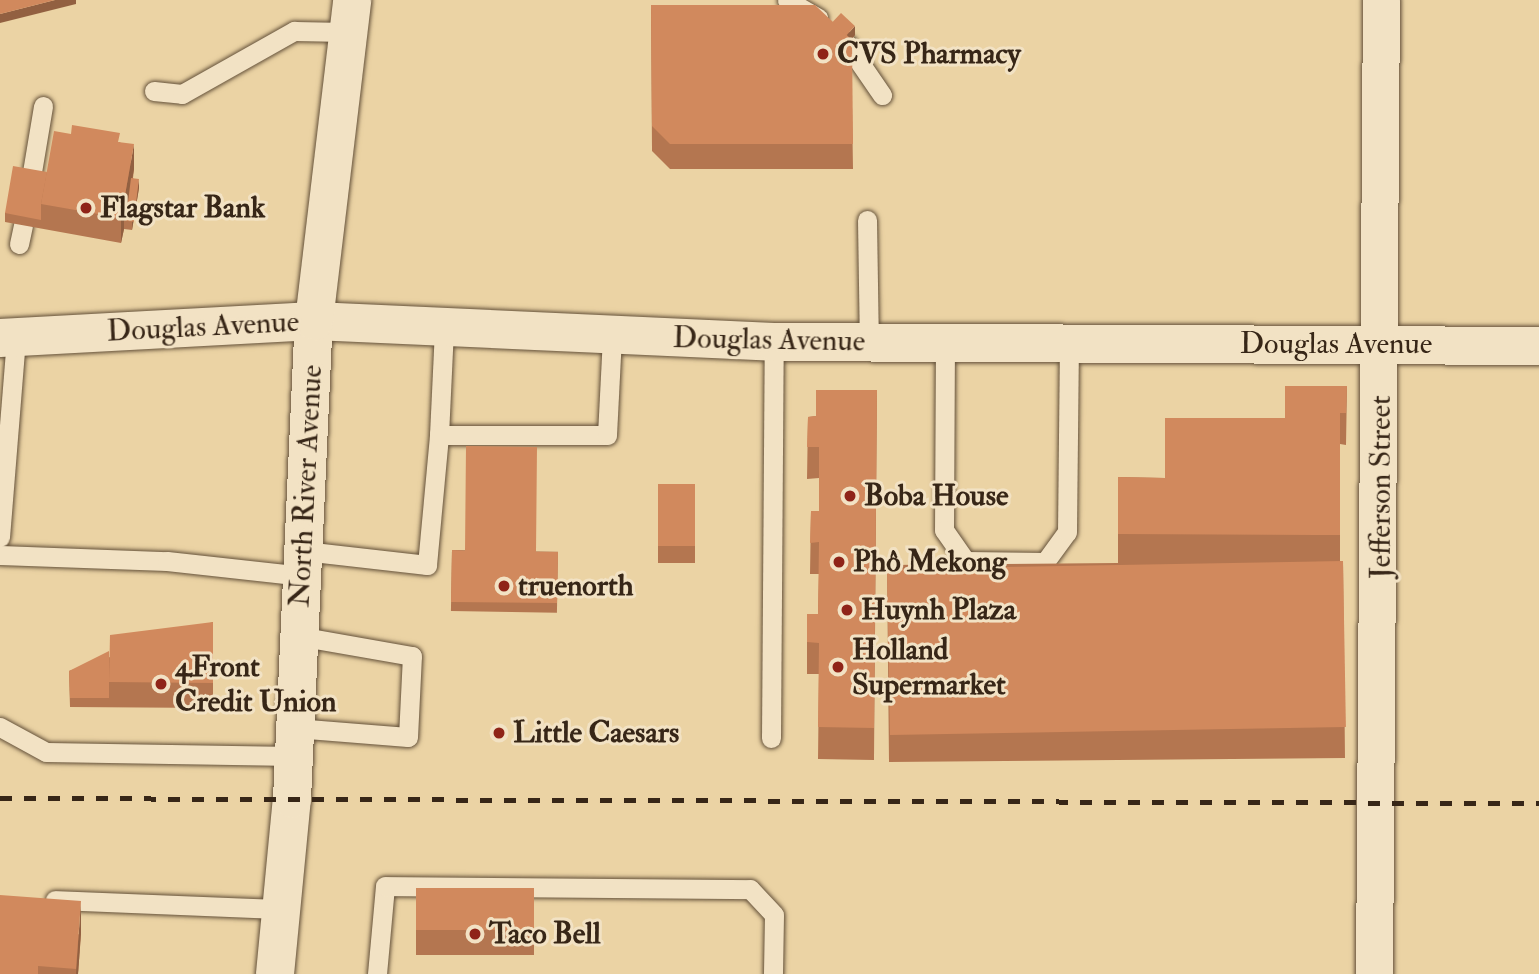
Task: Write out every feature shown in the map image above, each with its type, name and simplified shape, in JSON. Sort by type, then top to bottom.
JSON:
[{"type":"street","name":"Jefferson Street","points":[[1374,974],[1382,344],[1381,0]]},
{"type":"street","name":"North River Avenue","points":[[275,974],[294,742],[314,321],[350,16]]},
{"type":"street","name":"Douglas Avenue","points":[[8,338],[314,321],[612,337],[774,342],[1539,346]]},
{"type":"lane","points":[[788,0],[832,30]]},
{"type":"lane","points":[[154,91],[182,94],[294,31],[350,16]]},
{"type":"lane","points":[[847,44],[882,95]]},
{"type":"lane","points":[[31,178],[43,106]]},
{"type":"lane","points":[[867,220],[869,341]]},
{"type":"lane","points":[[0,555],[167,562],[427,565],[439,435],[444,327]]},
{"type":"lane","points":[[439,435],[607,435],[612,337]]},
{"type":"lane","points":[[0,537],[8,338]]},
{"type":"lane","points":[[945,341],[944,530],[966,561],[1045,562],[1068,532],[1069,342]]},
{"type":"lane","points":[[771,738],[774,342]]},
{"type":"lane","points":[[0,727],[46,751],[408,737],[412,656],[299,636]]},
{"type":"lane","points":[[377,974],[385,886],[398,886],[750,889],[774,915],[773,974]]},
{"type":"lane","points":[[27,899],[281,909]]},
{"type":"building","points":[[0,0],[55,0],[0,14]]},
{"type":"building","name":"CVS Pharmacy","points":[[651,5],[815,5],[852,40],[853,144],[670,144],[652,126]]},
{"type":"building","points":[[841,13],[855,26],[846,35],[832,23]]},
{"type":"building","name":"Flagstar Bank","points":[[72,125],[120,133],[118,142],[134,144],[121,218],[41,204],[54,131],[71,134]]},
{"type":"building","points":[[13,166],[47,172],[41,220],[5,213]]},
{"type":"building","points":[[131,178],[139,179],[134,222],[126,221]]},
{"type":"building","points":[[1285,386],[1347,386],[1346,413],[1340,413],[1340,535],[1118,534],[1118,477],[1165,478],[1165,418],[1285,418]]},
{"type":"building","name":"Huynh Plaza","points":[[816,390],[877,390],[874,728],[818,727],[819,643],[807,642],[807,614],[818,614],[819,542],[810,543],[811,511],[819,511],[819,447],[807,447],[808,417],[816,416]]},
{"type":"building","points":[[466,446],[537,447],[536,552],[558,552],[557,603],[451,602],[452,550],[465,551]]},
{"type":"building","points":[[658,484],[695,484],[695,546],[658,546]]},
{"type":"building","points":[[1343,561],[1346,727],[890,735],[887,569]]},
{"type":"building","points":[[213,622],[213,683],[109,682],[110,635]]},
{"type":"building","points":[[109,651],[109,698],[70,698],[69,671]]},
{"type":"building","points":[[416,888],[534,888],[534,930],[416,930]]},
{"type":"building","points":[[0,895],[81,901],[76,969],[38,966],[38,974],[0,974]]},
{"type":"railway","points":[[0,798],[1539,803]]},
{"type":"place","name":"CVS Pharmacy","points":[[823,54]]},
{"type":"place","name":"Flagstar Bank","points":[[86,208]]},
{"type":"place","name":"Boba House","points":[[850,496]]},
{"type":"place","name":"Phô Mekong","points":[[839,562]]},
{"type":"place","name":"truenorth","points":[[504,586]]},
{"type":"place","name":"Huynh Plaza","points":[[847,610]]},
{"type":"place","name":"Holland Supermarket","points":[[838,667]]},
{"type":"place","name":"4Front Credit Union","points":[[161,684]]},
{"type":"place","name":"Little Caesars","points":[[499,733]]},
{"type":"place","name":"Taco Bell","points":[[475,934]]}]
